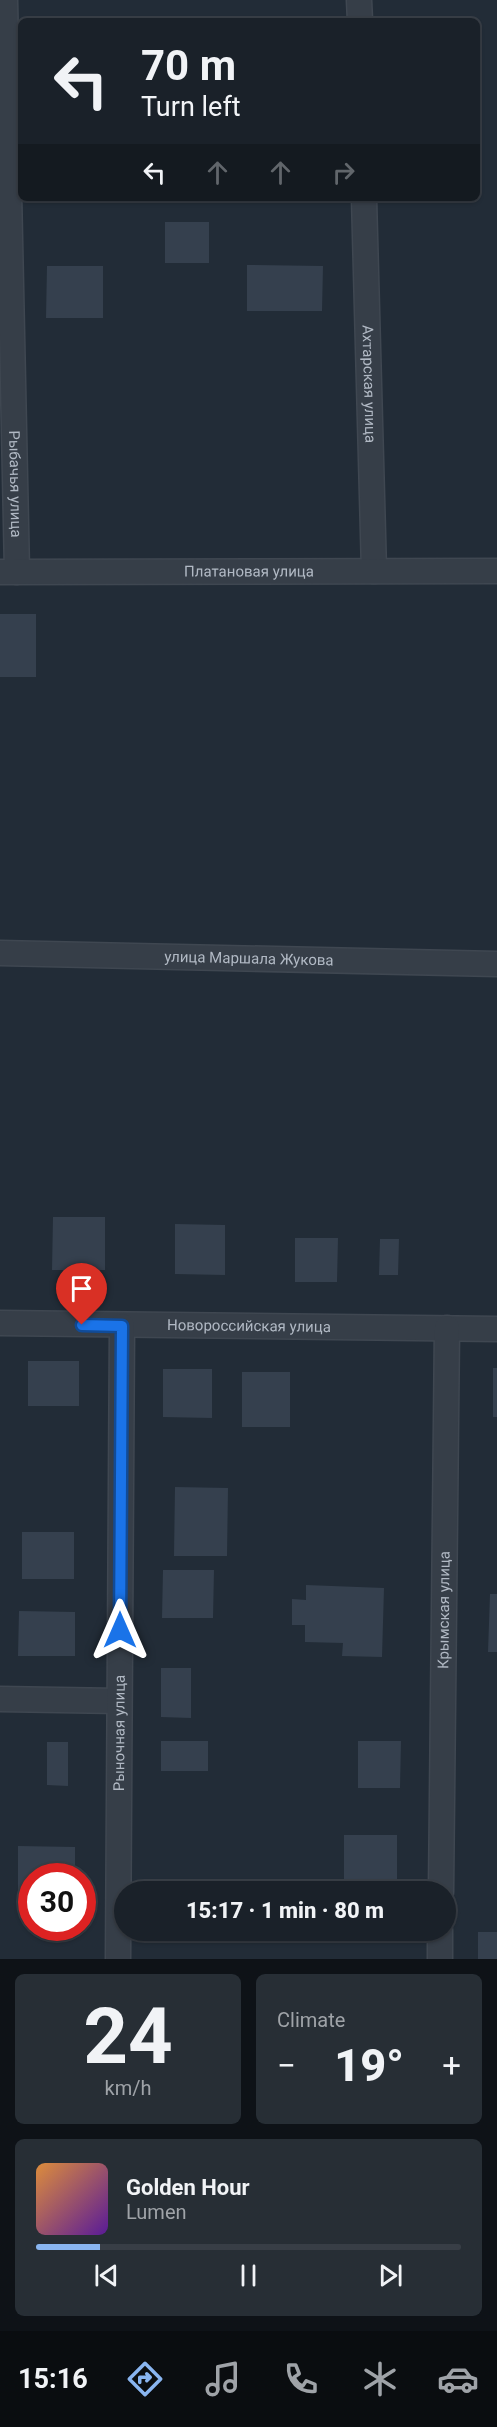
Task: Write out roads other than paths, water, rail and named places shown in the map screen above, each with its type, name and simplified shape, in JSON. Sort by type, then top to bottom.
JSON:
[{"type":"street","name":"Рыбачья улица","points":[[5,0],[8,572]]},
{"type":"street","points":[[359,0],[360,18]]},
{"type":"street","name":"Ахтарская улица","points":[[364,201],[374,571]]},
{"type":"street","name":"Платановая улица","points":[[8,572],[497,571]]},
{"type":"street","name":"улица Маршала Жукова","points":[[0,953],[497,964]]},
{"type":"street","name":"Новороссийская улица","points":[[0,1323],[497,1329]]},
{"type":"street","name":"Рыночная улица","points":[[118,1959],[122,1326]]},
{"type":"street","name":"Крымская улица","points":[[441,1881],[447,1328]]},
{"type":"street","points":[[0,1699],[119,1701]]},
{"type":"street","points":[[440,1941],[440,1959]]}]
